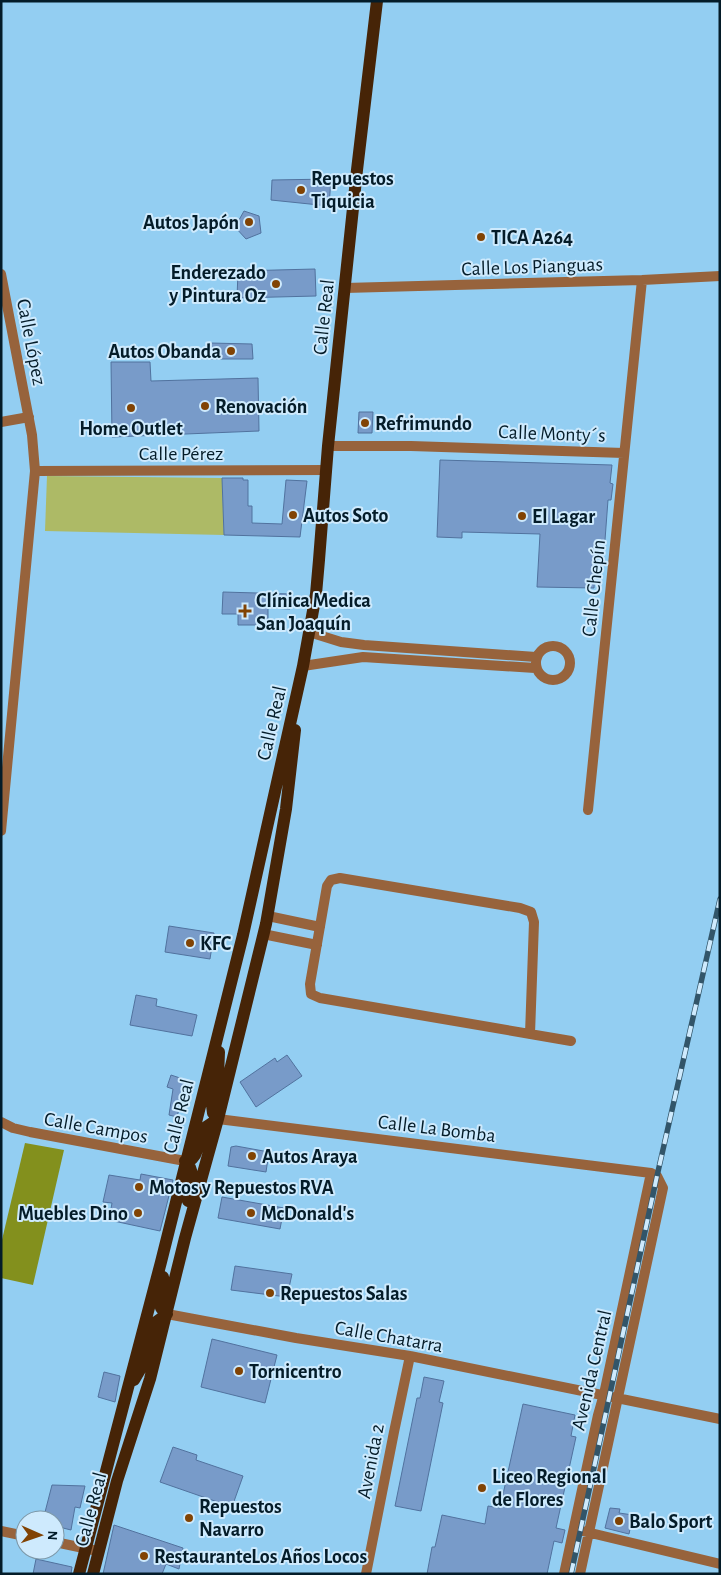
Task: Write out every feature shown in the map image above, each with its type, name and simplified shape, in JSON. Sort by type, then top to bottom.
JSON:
[{"type":"main road","name":"Calle Real","points":[[93,1574],[92,1550],[128,1389],[248,911],[303,666],[320,560],[328,446],[377,1]]},
{"type":"main road","name":"Calle Real","points":[[79,1574],[92,1550],[117,1481],[150,1379],[218,1119],[268,916],[286,809],[303,666]]},
{"type":"main road","points":[[185,1161],[192,1159],[195,1155],[206,1126],[218,1119],[213,1113],[212,1105],[218,1077],[219,1052],[217,1039]]},
{"type":"main road","points":[[185,1161],[192,1170],[185,1217],[186,1238]]},
{"type":"main road","points":[[128,1389],[141,1371],[156,1322],[167,1314],[161,1308],[160,1302],[164,1285],[161,1262]]},
{"type":"street","name":"Calle López","points":[[1,274],[29,417]]},
{"type":"street","name":"Calle Los Pianguas","points":[[345,288],[642,280],[720,276]]},
{"type":"street","name":"Calle Chepín","points":[[588,810],[642,280]]},
{"type":"street","points":[[1,422],[29,417],[35,471],[6,734],[1,832]]},
{"type":"street","name":"Calle Monty´s","points":[[328,446],[411,446],[624,453]]},
{"type":"street","name":"Calle Pérez","points":[[35,471],[327,470]]},
{"type":"street","points":[[309,632],[341,642],[364,645],[536,657]]},
{"type":"street","points":[[362,657],[364,645]]},
{"type":"street","points":[[554,646],[564,650],[570,659],[566,675],[556,680],[546,679],[541,676],[536,668],[536,657],[544,648],[554,646]]},
{"type":"street","points":[[443,662],[444,650]]},
{"type":"street","points":[[303,666],[362,657],[536,668]]},
{"type":"street","points":[[530,1034],[534,922],[531,912],[520,908],[340,878],[331,880],[327,886],[310,984],[311,994],[320,998],[530,1034],[571,1041]]},
{"type":"street","points":[[268,916],[320,927]]},
{"type":"street","points":[[263,934],[317,946]]},
{"type":"street","name":"Calle La Bomba","points":[[218,1119],[651,1173]]},
{"type":"street","name":"Calle Campos","points":[[1,1122],[13,1128],[30,1132],[185,1161]]},
{"type":"street","name":"Avenida Central","points":[[564,1574],[598,1415],[610,1395],[663,1188],[657,1176],[651,1173],[610,1395],[589,1533],[580,1574]]},
{"type":"street","name":"Calle Chatarra","points":[[167,1314],[296,1338],[410,1356],[610,1395],[720,1419]]},
{"type":"street","name":"Avenida 2","points":[[366,1574],[410,1356]]},
{"type":"street","points":[[574,1529],[720,1564]]},
{"type":"street","points":[[1,1531],[15,1534]]},
{"type":"street","points":[[65,1544],[92,1550]]},
{"type":"green space","points":[[47,476],[222,478],[224,535],[45,531]]},
{"type":"green space","points":[[25,1143],[64,1150],[33,1285],[1,1278],[1,1244]]},
{"type":"building","name":"Repuestos Tiquicia","points":[[331,179],[329,206],[271,200],[272,180]]},
{"type":"building","name":"Autos Japón","points":[[244,211],[259,216],[261,233],[246,239],[235,227]]},
{"type":"building","name":"Enderezado y Pintura Oz","points":[[315,269],[316,296],[237,298],[238,271]]},
{"type":"building","name":"Autos Obanda","points":[[210,343],[252,344],[253,359],[210,359]]},
{"type":"building","name":"Renovación","points":[[111,362],[150,362],[151,381],[258,378],[259,431],[112,437]]},
{"type":"building","name":"Refrimundo","points":[[359,412],[373,412],[372,433],[358,433]]},
{"type":"building","name":"El Lagar","points":[[440,460],[612,465],[610,483],[613,484],[611,500],[608,500],[605,540],[596,544],[594,588],[537,587],[540,534],[462,532],[462,538],[437,537]]},
{"type":"building","name":"Autos Soto","points":[[222,478],[243,478],[243,480],[248,480],[248,506],[252,506],[252,523],[282,524],[286,480],[307,481],[300,537],[224,535]]},
{"type":"building","name":"Clínica Medica San Joaquín","points":[[223,592],[291,594],[290,609],[268,608],[268,620],[259,625],[238,625],[238,614],[222,614]]},
{"type":"building","name":"KFC","points":[[169,926],[214,933],[210,959],[165,952]]},
{"type":"building","points":[[136,995],[157,999],[156,1006],[197,1015],[192,1036],[130,1025]]},
{"type":"building","points":[[287,1055],[302,1076],[256,1107],[240,1082],[275,1058],[277,1062]]},
{"type":"building","points":[[171,1075],[186,1080],[177,1117],[169,1115],[173,1089],[167,1087]]},
{"type":"building","name":"Autos Araya","points":[[236,1146],[269,1152],[266,1172],[228,1166],[231,1147]]},
{"type":"building","points":[[141,1174],[173,1180],[160,1231],[109,1220],[112,1203],[103,1202],[109,1175],[140,1180]]},
{"type":"building","name":"McDonald's","points":[[222,1197],[284,1208],[280,1229],[218,1218]]},
{"type":"building","name":"Repuestos Salas","points":[[235,1266],[292,1274],[287,1297],[231,1290]]},
{"type":"building","name":"Tornicentro","points":[[212,1339],[277,1355],[265,1403],[201,1387]]},
{"type":"building","points":[[104,1372],[120,1376],[115,1402],[98,1397]]},
{"type":"building","points":[[424,1377],[444,1381],[439,1402],[443,1403],[421,1511],[395,1506],[417,1398],[420,1398]]},
{"type":"building","points":[[523,1404],[575,1415],[571,1436],[576,1437],[556,1528],[565,1530],[562,1543],[554,1541],[547,1574],[427,1574],[432,1547],[435,1547],[442,1515],[485,1524],[488,1506],[500,1508]]},
{"type":"building","points":[[173,1447],[197,1455],[196,1460],[243,1476],[232,1507],[160,1482]]},
{"type":"building","points":[[52,1485],[85,1486],[80,1508],[75,1507],[71,1530],[65,1528],[65,1510],[46,1510]]},
{"type":"building","name":"Balo Sport","points":[[610,1508],[620,1509],[619,1513],[633,1515],[629,1534],[605,1528]]},
{"type":"building","name":"RestauranteLos Años Locos","points":[[114,1525],[183,1548],[179,1569],[166,1564],[162,1574],[103,1574]]},
{"type":"building","points":[[36,1560],[72,1567],[71,1574],[33,1574]]},
{"type":"railway","points":[[571,1574],[657,1176],[720,899]]},
{"type":"place","name":"Repuestos Tiquicia","points":[[301,190]]},
{"type":"place","name":"Autos Japón","points":[[249,222]]},
{"type":"place","name":"TICA A264","points":[[481,237]]},
{"type":"place","name":"Enderezado y Pintura Oz","points":[[276,284]]},
{"type":"place","name":"Autos Obanda","points":[[231,351]]},
{"type":"place","name":"Renovación","points":[[205,406]]},
{"type":"place","name":"Home Outlet","points":[[131,408]]},
{"type":"place","name":"Refrimundo","points":[[365,423]]},
{"type":"place","name":"Autos Soto","points":[[293,515]]},
{"type":"place","name":"El Lagar","points":[[522,516]]},
{"type":"place","name":"Clínica Medica San Joaquín","points":[[245,611]]},
{"type":"place","name":"KFC","points":[[190,943]]},
{"type":"place","name":"Autos Araya","points":[[252,1156]]},
{"type":"place","name":"Motos y Repuestos RVA","points":[[139,1187]]},
{"type":"place","name":"Muebles Dino","points":[[138,1213]]},
{"type":"place","name":"McDonald's","points":[[251,1213]]},
{"type":"place","name":"Repuestos Salas","points":[[270,1293]]},
{"type":"place","name":"Tornicentro","points":[[239,1371]]},
{"type":"place","name":"Liceo Regional de Flores","points":[[482,1488]]},
{"type":"place","name":"Repuestos Navarro","points":[[189,1518]]},
{"type":"place","name":"Balo Sport","points":[[619,1521]]},
{"type":"place","name":"RestauranteLos Años Locos","points":[[144,1556]]}]
